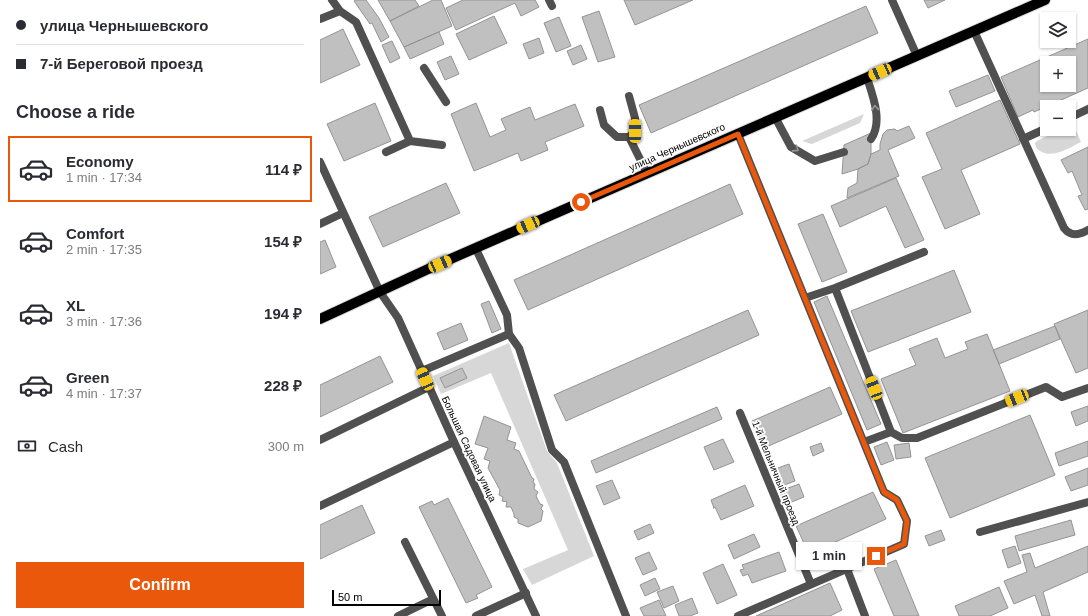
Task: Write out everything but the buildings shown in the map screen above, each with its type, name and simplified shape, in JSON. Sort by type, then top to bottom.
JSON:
[{"type":"main road","name":"улица Чернышевского","points":[[320,319],[476,248],[1045,0]]},
{"type":"street","points":[[332,0],[340,11],[356,22],[410,141]]},
{"type":"street","points":[[892,0],[917,56]]},
{"type":"street","points":[[320,19],[340,11]]},
{"type":"street","points":[[974,31],[1068,233],[1074,235],[1088,230]]},
{"type":"street","points":[[424,68],[446,102]]},
{"type":"street","points":[[867,78],[877,108],[875,134],[871,139]]},
{"type":"street","points":[[629,96],[635,118],[635,131],[630,137]]},
{"type":"street","points":[[1076,115],[1088,109]]},
{"type":"street","points":[[600,110],[604,125],[617,137],[630,137]]},
{"type":"street","points":[[775,117],[791,147],[815,161],[844,152]]},
{"type":"street","points":[[1023,139],[1040,131]]},
{"type":"street","points":[[738,134],[884,492],[897,500],[907,521],[904,544],[738,616]]},
{"type":"street","points":[[630,137],[647,173]]},
{"type":"street","points":[[386,152],[410,141],[442,145]]},
{"type":"street","name":"Большая Садовая улица","points":[[320,162],[380,292],[398,318],[454,442],[536,616]]},
{"type":"street","points":[[320,224],[343,213]]},
{"type":"street","points":[[476,248],[507,315],[509,334],[519,348],[552,450],[564,462],[626,616]]},
{"type":"street","points":[[805,298],[835,288],[924,252]]},
{"type":"street","points":[[835,288],[891,432],[902,438],[917,438],[1046,387],[1062,397],[1088,388]]},
{"type":"street","points":[[422,371],[509,334]]},
{"type":"street","points":[[320,440],[429,387]]},
{"type":"street","name":"1-й Мельничный проезд","points":[[740,413],[811,584]]},
{"type":"street","points":[[864,442],[891,432]]},
{"type":"street","points":[[320,506],[454,442]]},
{"type":"street","points":[[980,532],[1088,502]]},
{"type":"street","points":[[405,542],[442,616]]},
{"type":"street","points":[[846,569],[865,616]]},
{"type":"street","points":[[476,616],[526,593]]},
{"type":"street","points":[[398,616],[433,600]]},
{"type":"shaded area","points":[[864,114],[860,123],[812,144],[802,141]]},
{"type":"shaded area","points":[[1076,131],[1081,142],[1061,152],[1050,154],[1036,148],[1035,143],[1047,136],[1076,136]]},
{"type":"shaded area","points":[[509,343],[547,451],[557,463],[594,556],[532,585],[523,569],[568,550],[491,373],[441,394],[433,376]]},
{"type":"route","points":[[581,202],[738,134],[884,492],[897,500],[907,521],[904,544],[876,556]]}]
